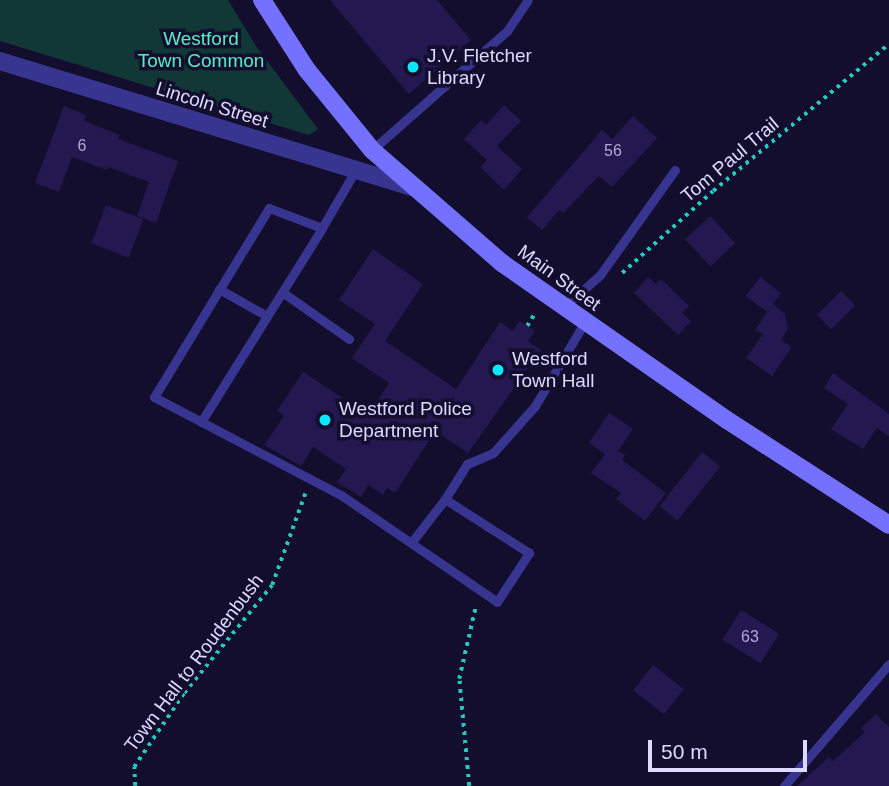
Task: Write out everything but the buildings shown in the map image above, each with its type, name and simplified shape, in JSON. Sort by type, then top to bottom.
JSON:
[{"type":"main road","name":"Main Street","points":[[262,0],[307,70],[372,150],[502,263],[584,323],[774,452],[840,491],[889,526]]},
{"type":"street","name":"Lincoln Street","points":[[0,61],[413,187]]},
{"type":"lane","points":[[372,150],[507,31],[528,0]]},
{"type":"lane","points":[[563,308],[600,275],[675,170]]},
{"type":"lane","points":[[201,422],[322,229],[355,171]]},
{"type":"lane","points":[[322,229],[270,208],[154,397],[341,495],[498,602],[529,553],[445,499]]},
{"type":"lane","points":[[219,289],[267,316]]},
{"type":"lane","points":[[282,292],[349,339]]},
{"type":"lane","points":[[411,543],[445,499],[467,464],[493,453],[535,406],[584,323]]},
{"type":"lane","points":[[784,786],[887,670]]},
{"type":"path","name":"Tom Paul Trail","points":[[618,277],[713,191],[889,44]]},
{"type":"path","points":[[527,326],[535,313]]},
{"type":"path","name":"Town Hall to Roudenbush","points":[[135,786],[134,767],[184,693],[272,585],[310,479]]},
{"type":"path","points":[[470,786],[459,679],[480,589]]},
{"type":"green space","name":"Westford Town Common","points":[[0,0],[228,0],[256,46],[318,129],[309,135],[0,41]]},
{"type":"place","name":"J.V. Fletcher Library","points":[[413,67]]},
{"type":"place","name":"Westford Town Hall","points":[[498,370]]},
{"type":"place","name":"Westford Police Department","points":[[325,420]]}]
